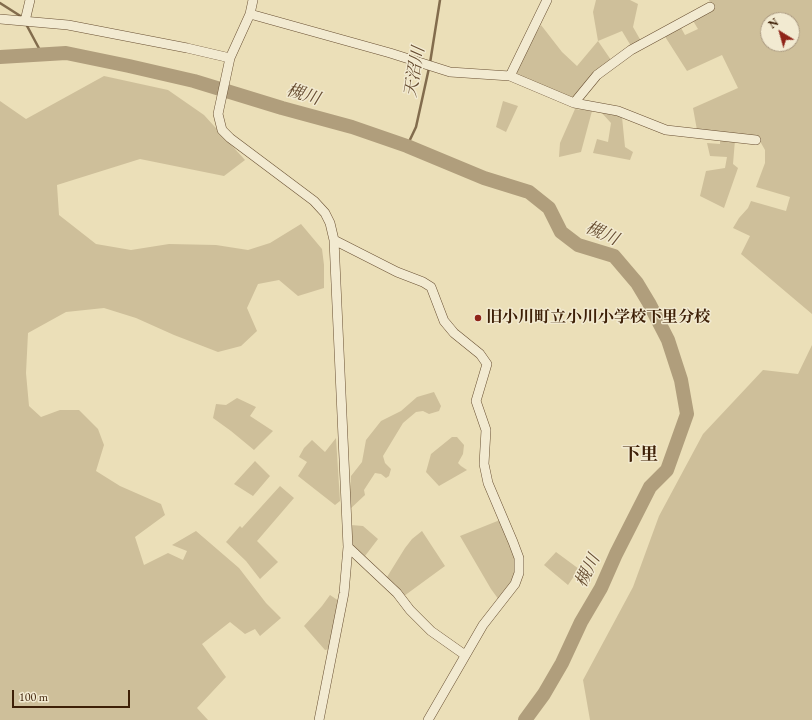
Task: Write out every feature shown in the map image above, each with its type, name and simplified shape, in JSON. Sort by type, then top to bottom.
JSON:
[{"type":"street","points":[[25,22],[30,0]]},
{"type":"street","points":[[253,0],[250,14],[230,61],[218,114],[222,130],[230,138],[314,201],[325,213],[330,223],[334,240],[348,547],[344,593],[319,720]]},
{"type":"street","points":[[510,76],[547,0]]},
{"type":"street","points":[[574,103],[597,75],[631,50],[710,7]]},
{"type":"street","points":[[250,14],[390,53],[450,72],[510,76],[574,103],[618,111],[666,130],[756,140]]},
{"type":"street","points":[[0,19],[68,25],[187,48],[230,61]]},
{"type":"street","points":[[334,240],[397,272],[423,282],[431,287],[444,321],[454,333],[480,354],[487,364],[476,401],[486,430],[484,464],[488,483],[513,542],[518,558],[519,573],[515,584],[483,625],[428,720]]},
{"type":"street","points":[[348,547],[397,593],[410,610],[431,631],[465,655]]},
{"type":"shaded area","points":[[596,0],[630,0],[638,4],[633,27],[641,41],[631,46],[622,31],[598,41],[593,12]]},
{"type":"shaded area","points":[[709,0],[812,0],[812,314],[741,254],[750,236],[733,228],[748,208],[751,201],[786,211],[790,197],[756,187],[765,163],[765,150],[757,136],[697,130],[693,108],[738,88],[722,55],[687,71],[664,35],[680,26],[685,35],[698,29],[692,19],[712,9]]},
{"type":"shaded area","points":[[541,25],[562,52],[577,66],[598,41],[611,60],[573,98],[560,94],[527,78],[516,75],[514,72]]},
{"type":"shaded area","points":[[104,76],[168,90],[204,115],[245,160],[224,176],[140,159],[57,185],[59,215],[96,244],[131,250],[169,244],[216,245],[248,250],[270,243],[301,224],[322,249],[324,288],[298,296],[279,280],[258,284],[247,308],[257,331],[241,346],[218,352],[136,318],[104,308],[66,312],[28,333],[26,373],[29,406],[41,417],[60,410],[79,410],[98,429],[104,445],[96,471],[120,486],[161,504],[165,515],[135,537],[144,565],[168,553],[183,560],[187,551],[172,545],[196,531],[239,568],[266,603],[281,618],[260,636],[255,629],[245,634],[230,622],[202,644],[226,677],[197,708],[208,720],[0,720],[0,101],[26,119]]},
{"type":"shaded area","points":[[503,101],[518,106],[506,132],[496,127]]},
{"type":"shaded area","points":[[575,109],[592,111],[581,152],[559,157],[560,143]]},
{"type":"shaded area","points":[[601,112],[616,114],[622,117],[625,147],[633,152],[630,160],[593,153],[597,139],[608,142],[611,123]]},
{"type":"shaded area","points":[[720,139],[735,140],[733,164],[738,168],[724,208],[700,196],[706,171],[725,168],[727,157],[710,156],[707,143],[720,144]]},
{"type":"shaded area","points":[[812,345],[812,720],[590,720],[583,680],[633,587],[659,516],[703,434],[763,370],[798,374]]},
{"type":"shaded area","points":[[434,392],[441,406],[439,411],[429,414],[423,411],[416,412],[403,423],[383,456],[385,463],[391,469],[389,476],[386,478],[381,474],[375,473],[364,490],[365,495],[349,510],[351,476],[362,462],[366,440],[381,421],[401,411],[417,397]]},
{"type":"shaded area","points":[[237,398],[256,407],[250,416],[273,431],[254,450],[213,418],[216,404],[226,405]]},
{"type":"shaded area","points":[[452,437],[457,437],[464,445],[463,454],[458,463],[467,470],[439,486],[426,472],[431,454]]},
{"type":"shaded area","points":[[336,438],[340,501],[335,505],[298,476],[307,462],[299,457],[304,448],[312,440],[325,452]]},
{"type":"shaded area","points":[[255,461],[270,476],[253,496],[234,484]]},
{"type":"shaded area","points":[[280,486],[294,498],[257,541],[278,562],[260,579],[246,561],[226,542],[240,526],[242,528]]},
{"type":"shaded area","points":[[500,520],[515,554],[516,569],[511,585],[499,600],[460,536]]},
{"type":"shaded area","points":[[351,525],[363,526],[378,539],[365,556],[351,544]]},
{"type":"shaded area","points":[[422,531],[445,566],[404,596],[396,585],[387,577],[405,548],[412,539]]},
{"type":"shaded area","points":[[556,552],[579,569],[568,585],[544,565]]},
{"type":"shaded area","points":[[330,595],[339,601],[329,649],[325,650],[304,626]]},
{"type":"waterway","name":"天沼川","points":[[430,63],[440,0]]},
{"type":"waterway","points":[[0,3],[22,17]]},
{"type":"waterway","points":[[26,24],[42,54]]},
{"type":"waterway","name":"槻川","points":[[0,57],[66,53],[129,66],[194,81],[282,108],[352,127],[407,146],[484,178],[529,192],[549,208],[561,232],[578,245],[614,256],[637,283],[668,340],[681,380],[687,414],[667,470],[650,487],[616,554],[601,588],[581,622],[562,663],[544,694],[525,720]]},
{"type":"waterway","name":"天沼川","points":[[407,146],[416,127],[429,68]]},
{"type":"place","name":"旧小川町立小川小学校下里分校","points":[[478,318]]},
{"type":"district","name":"下里","points":[[640,455]]}]
